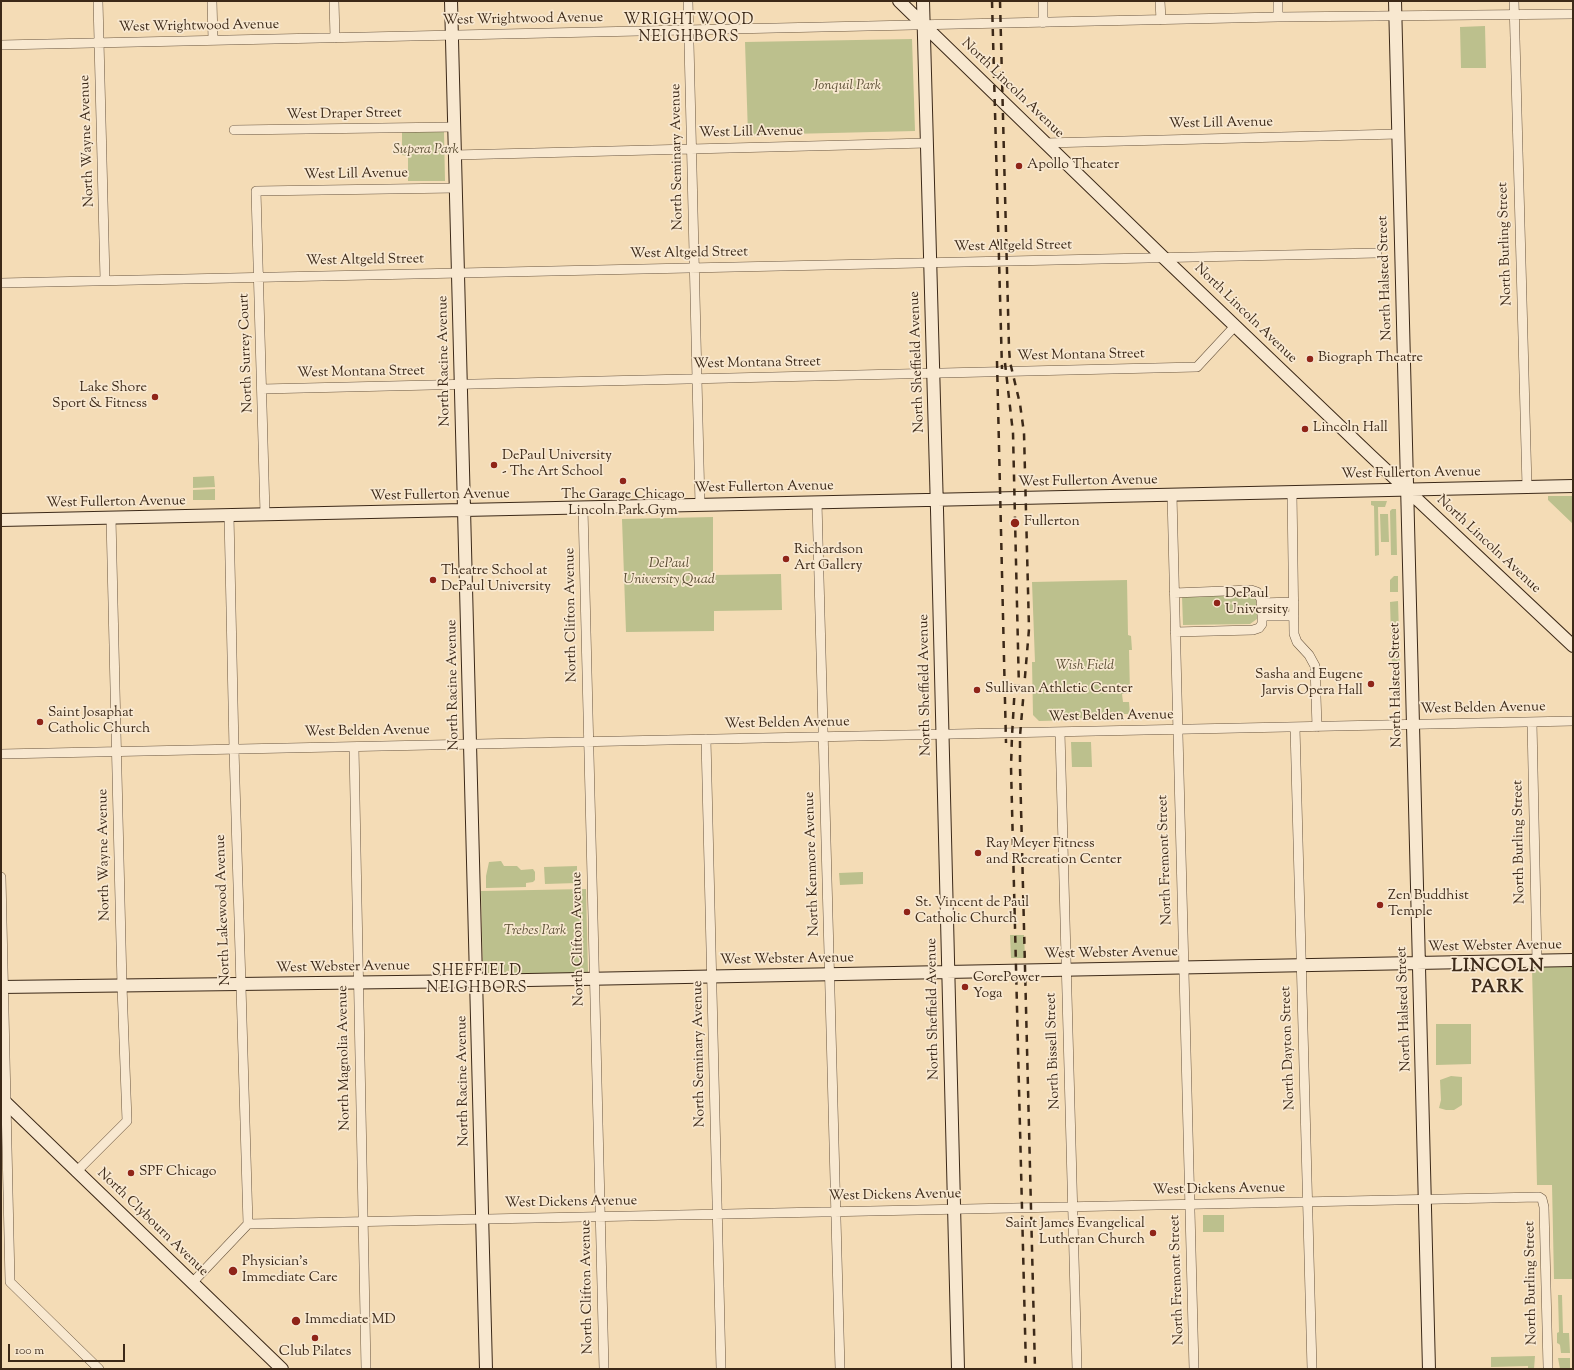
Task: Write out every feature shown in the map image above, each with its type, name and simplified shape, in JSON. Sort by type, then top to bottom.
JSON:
[{"type":"street","name":"North Wayne Avenue","points":[[98,1],[106,280]]},
{"type":"street","points":[[212,1],[213,40]]},
{"type":"street","points":[[334,1],[335,38]]},
{"type":"street","name":"North Racine Avenue","points":[[451,1],[486,1369]]},
{"type":"street","name":"North Seminary Avenue","points":[[688,1],[700,505]]},
{"type":"street","name":"North Lincoln Avenue","points":[[899,1],[1235,326],[1573,646]]},
{"type":"street","name":"North Sheffield Avenue","points":[[923,1],[934,373],[958,1369]]},
{"type":"street","points":[[1043,1],[1043,23]]},
{"type":"street","points":[[1160,1],[1161,20]]},
{"type":"street","points":[[1278,1],[1278,18]]},
{"type":"street","name":"North Halsted Street","points":[[1395,1],[1418,963],[1430,1369]]},
{"type":"street","name":"North Burling Street","points":[[1514,1],[1527,487]]},
{"type":"street","name":"West Wrightwood Avenue","points":[[1,45],[1161,20],[1573,14]]},
{"type":"street","name":"West Draper Street","points":[[234,130],[454,127]]},
{"type":"street","name":"West Lill Avenue","points":[[1046,143],[1398,134]]},
{"type":"street","name":"West Lill Avenue","points":[[455,155],[927,143]]},
{"type":"street","name":"West Lill Avenue","points":[[256,191],[456,188]]},
{"type":"street","name":"North Surrey Court","points":[[256,191],[265,514]]},
{"type":"street","name":"West Altgeld Street","points":[[1,282],[1377,253]]},
{"type":"street","name":"West Montana Street","points":[[262,389],[1197,367],[1235,326]]},
{"type":"street","name":"West Fullerton Avenue","points":[[1,520],[1573,486]]},
{"type":"street","points":[[1292,492],[1294,634],[1297,642],[1309,655],[1315,666],[1317,727]]},
{"type":"street","name":"North Fremont Street","points":[[1172,495],[1194,1369]]},
{"type":"street","name":"North Kenmore Avenue","points":[[817,502],[840,1369]]},
{"type":"street","name":"North Clifton Avenue","points":[[583,508],[604,1369]]},
{"type":"street","name":"North Lakewood Avenue","points":[[229,515],[240,984],[248,1224]]},
{"type":"street","name":"North Wayne Avenue","points":[[76,1172],[127,1121],[122,986],[111,518]]},
{"type":"street","points":[[1174,593],[1251,590],[1257,592],[1261,603],[1262,616],[1262,624],[1259,628],[1253,630],[1175,632]]},
{"type":"street","points":[[1261,603],[1294,602]]},
{"type":"street","points":[[1262,616],[1294,616]]},
{"type":"street","name":"West Belden Avenue","points":[[1,754],[1573,721]]},
{"type":"street","name":"North Burling Street","points":[[1532,722],[1537,961]]},
{"type":"street","name":"North Dayton Street","points":[[1295,727],[1312,1369]]},
{"type":"street","name":"North Bissell Street","points":[[1060,732],[1077,1369]]},
{"type":"street","name":"North Seminary Avenue","points":[[706,739],[721,1369]]},
{"type":"street","name":"North Magnolia Avenue","points":[[354,747],[366,1369]]},
{"type":"street","points":[[1,877],[5,1217],[10,1282],[99,1369]]},
{"type":"street","name":"West Webster Avenue","points":[[2,987],[594,979],[1573,960]]},
{"type":"street","name":"North Clybourn Avenue","points":[[3,1102],[193,1282],[282,1369]]},
{"type":"street","name":"West Dickens Avenue","points":[[248,1224],[1532,1196],[1542,1199]]},
{"type":"street","name":"North Burling Street","points":[[1542,1199],[1544,1207],[1548,1367]]},
{"type":"street","points":[[193,1282],[248,1224]]},
{"type":"green space","points":[[1485,26],[1486,68],[1461,68],[1460,27]]},
{"type":"green space","name":"Jonquil Park","points":[[912,39],[915,131],[748,135],[745,42]]},
{"type":"green space","name":"Supera Park","points":[[402,132],[444,132],[445,181],[408,181],[408,156],[402,155]]},
{"type":"green space","points":[[214,476],[215,487],[193,488],[193,477]]},
{"type":"green space","points":[[215,489],[215,500],[193,500],[193,490]]},
{"type":"green space","points":[[1548,496],[1573,496],[1573,524],[1548,500]]},
{"type":"green space","points":[[1371,501],[1387,501],[1385,507],[1378,507],[1379,555],[1375,556],[1374,506],[1371,505]]},
{"type":"green space","points":[[1392,509],[1396,509],[1397,555],[1391,555],[1390,511]]},
{"type":"green space","points":[[1380,514],[1388,514],[1389,542],[1381,542]]},
{"type":"green space","name":"DePaul University Quad","points":[[713,517],[713,575],[781,574],[782,610],[714,611],[714,631],[626,632],[622,519]]},
{"type":"green space","points":[[1394,576],[1398,576],[1398,592],[1390,592],[1390,580]]},
{"type":"green space","name":"Wish Field","points":[[1127,580],[1128,635],[1131,636],[1132,650],[1129,650],[1130,693],[1122,694],[1123,702],[1129,702],[1130,714],[1121,714],[1118,719],[1039,721],[1033,715],[1032,662],[1035,662],[1032,582]]},
{"type":"green space","points":[[1250,594],[1254,596],[1257,602],[1257,619],[1250,624],[1183,625],[1182,596]]},
{"type":"green space","points":[[1398,601],[1400,667],[1392,667],[1390,602]]},
{"type":"green space","points":[[1071,742],[1091,742],[1092,767],[1072,767]]},
{"type":"green space","points":[[501,861],[504,866],[517,866],[521,870],[533,869],[535,872],[535,880],[533,882],[526,883],[526,887],[486,888],[486,876],[489,862]]},
{"type":"green space","points":[[577,866],[577,883],[545,884],[544,867]]},
{"type":"green space","points":[[863,872],[863,884],[840,885],[839,873]]},
{"type":"green space","name":"Trebes Park","points":[[586,889],[588,973],[483,975],[481,891]]},
{"type":"green space","points":[[1010,935],[1024,935],[1025,958],[1011,958]]},
{"type":"green space","points":[[1573,966],[1573,1279],[1554,1279],[1552,1185],[1537,1185],[1532,967]]},
{"type":"green space","points":[[1436,1024],[1471,1024],[1471,1064],[1436,1065]]},
{"type":"green space","points":[[1451,1076],[1462,1077],[1462,1105],[1454,1110],[1446,1110],[1439,1108],[1441,1100],[1440,1080]]},
{"type":"green space","points":[[1203,1215],[1224,1215],[1224,1232],[1203,1232]]},
{"type":"green space","points":[[1558,1295],[1562,1295],[1563,1333],[1569,1333],[1570,1353],[1561,1353],[1560,1345],[1557,1343],[1557,1333],[1559,1332]]},
{"type":"green space","points":[[1535,1356],[1534,1369],[1528,1369],[1528,1366],[1491,1367],[1491,1357]]},
{"type":"green space","points":[[1558,1358],[1570,1358],[1570,1369],[1560,1369]]},
{"type":"railway","points":[[992,1],[1002,369]]},
{"type":"railway","points":[[1000,1],[1009,348],[1010,362],[1020,404],[1024,433],[1029,629],[1020,736],[1020,767],[1035,1369]]},
{"type":"railway","points":[[997,361],[1006,743]]},
{"type":"railway","points":[[1005,363],[1013,433],[1019,690]]},
{"type":"railway","points":[[1015,684],[1011,767],[1026,1369]]},
{"type":"place","name":"Apollo Theater","points":[[1019,166]]},
{"type":"place","name":"Biograph Theatre","points":[[1310,359]]},
{"type":"place","name":"Lake Shore Sport & Fitness","points":[[155,397]]},
{"type":"place","name":"Lincoln Hall","points":[[1305,429]]},
{"type":"place","name":"DePaul University - The Art School","points":[[494,465]]},
{"type":"place","name":"The Garage Chicago Lincoln Park Gym","points":[[623,481]]},
{"type":"place","name":"Fullerton","points":[[1015,523]]},
{"type":"place","name":"Richardson Art Gallery","points":[[786,559]]},
{"type":"place","name":"Theatre School at DePaul University","points":[[433,580]]},
{"type":"place","name":"DePaul University","points":[[1217,603]]},
{"type":"place","name":"Sasha and Eugene Jarvis Opera Hall","points":[[1371,684]]},
{"type":"place","name":"Sullivan Athletic Center","points":[[977,690]]},
{"type":"place","name":"Saint Josaphat Catholic Church","points":[[40,722]]},
{"type":"place","name":"Ray Meyer Fitness and Recreation Center","points":[[978,853]]},
{"type":"place","name":"Zen Buddhist Temple","points":[[1380,905]]},
{"type":"place","name":"St. Vincent de Paul Catholic Church","points":[[907,912]]},
{"type":"place","name":"CorePower Yoga","points":[[965,987]]},
{"type":"place","name":"SPF Chicago","points":[[131,1173]]},
{"type":"place","name":"Saint James Evangelical Lutheran Church","points":[[1153,1233]]},
{"type":"place","name":"Physician's Immediate Care","points":[[233,1271]]},
{"type":"place","name":"Immediate MD","points":[[296,1321]]},
{"type":"place","name":"Club Pilates","points":[[315,1338]]},
{"type":"district","name":"WRIGHTWOOD NEIGHBORS","points":[[689,30]]},
{"type":"district","name":"LINCOLN PARK","points":[[1498,978]]},
{"type":"district","name":"SHEFFIELD NEIGHBORS","points":[[477,980]]}]
